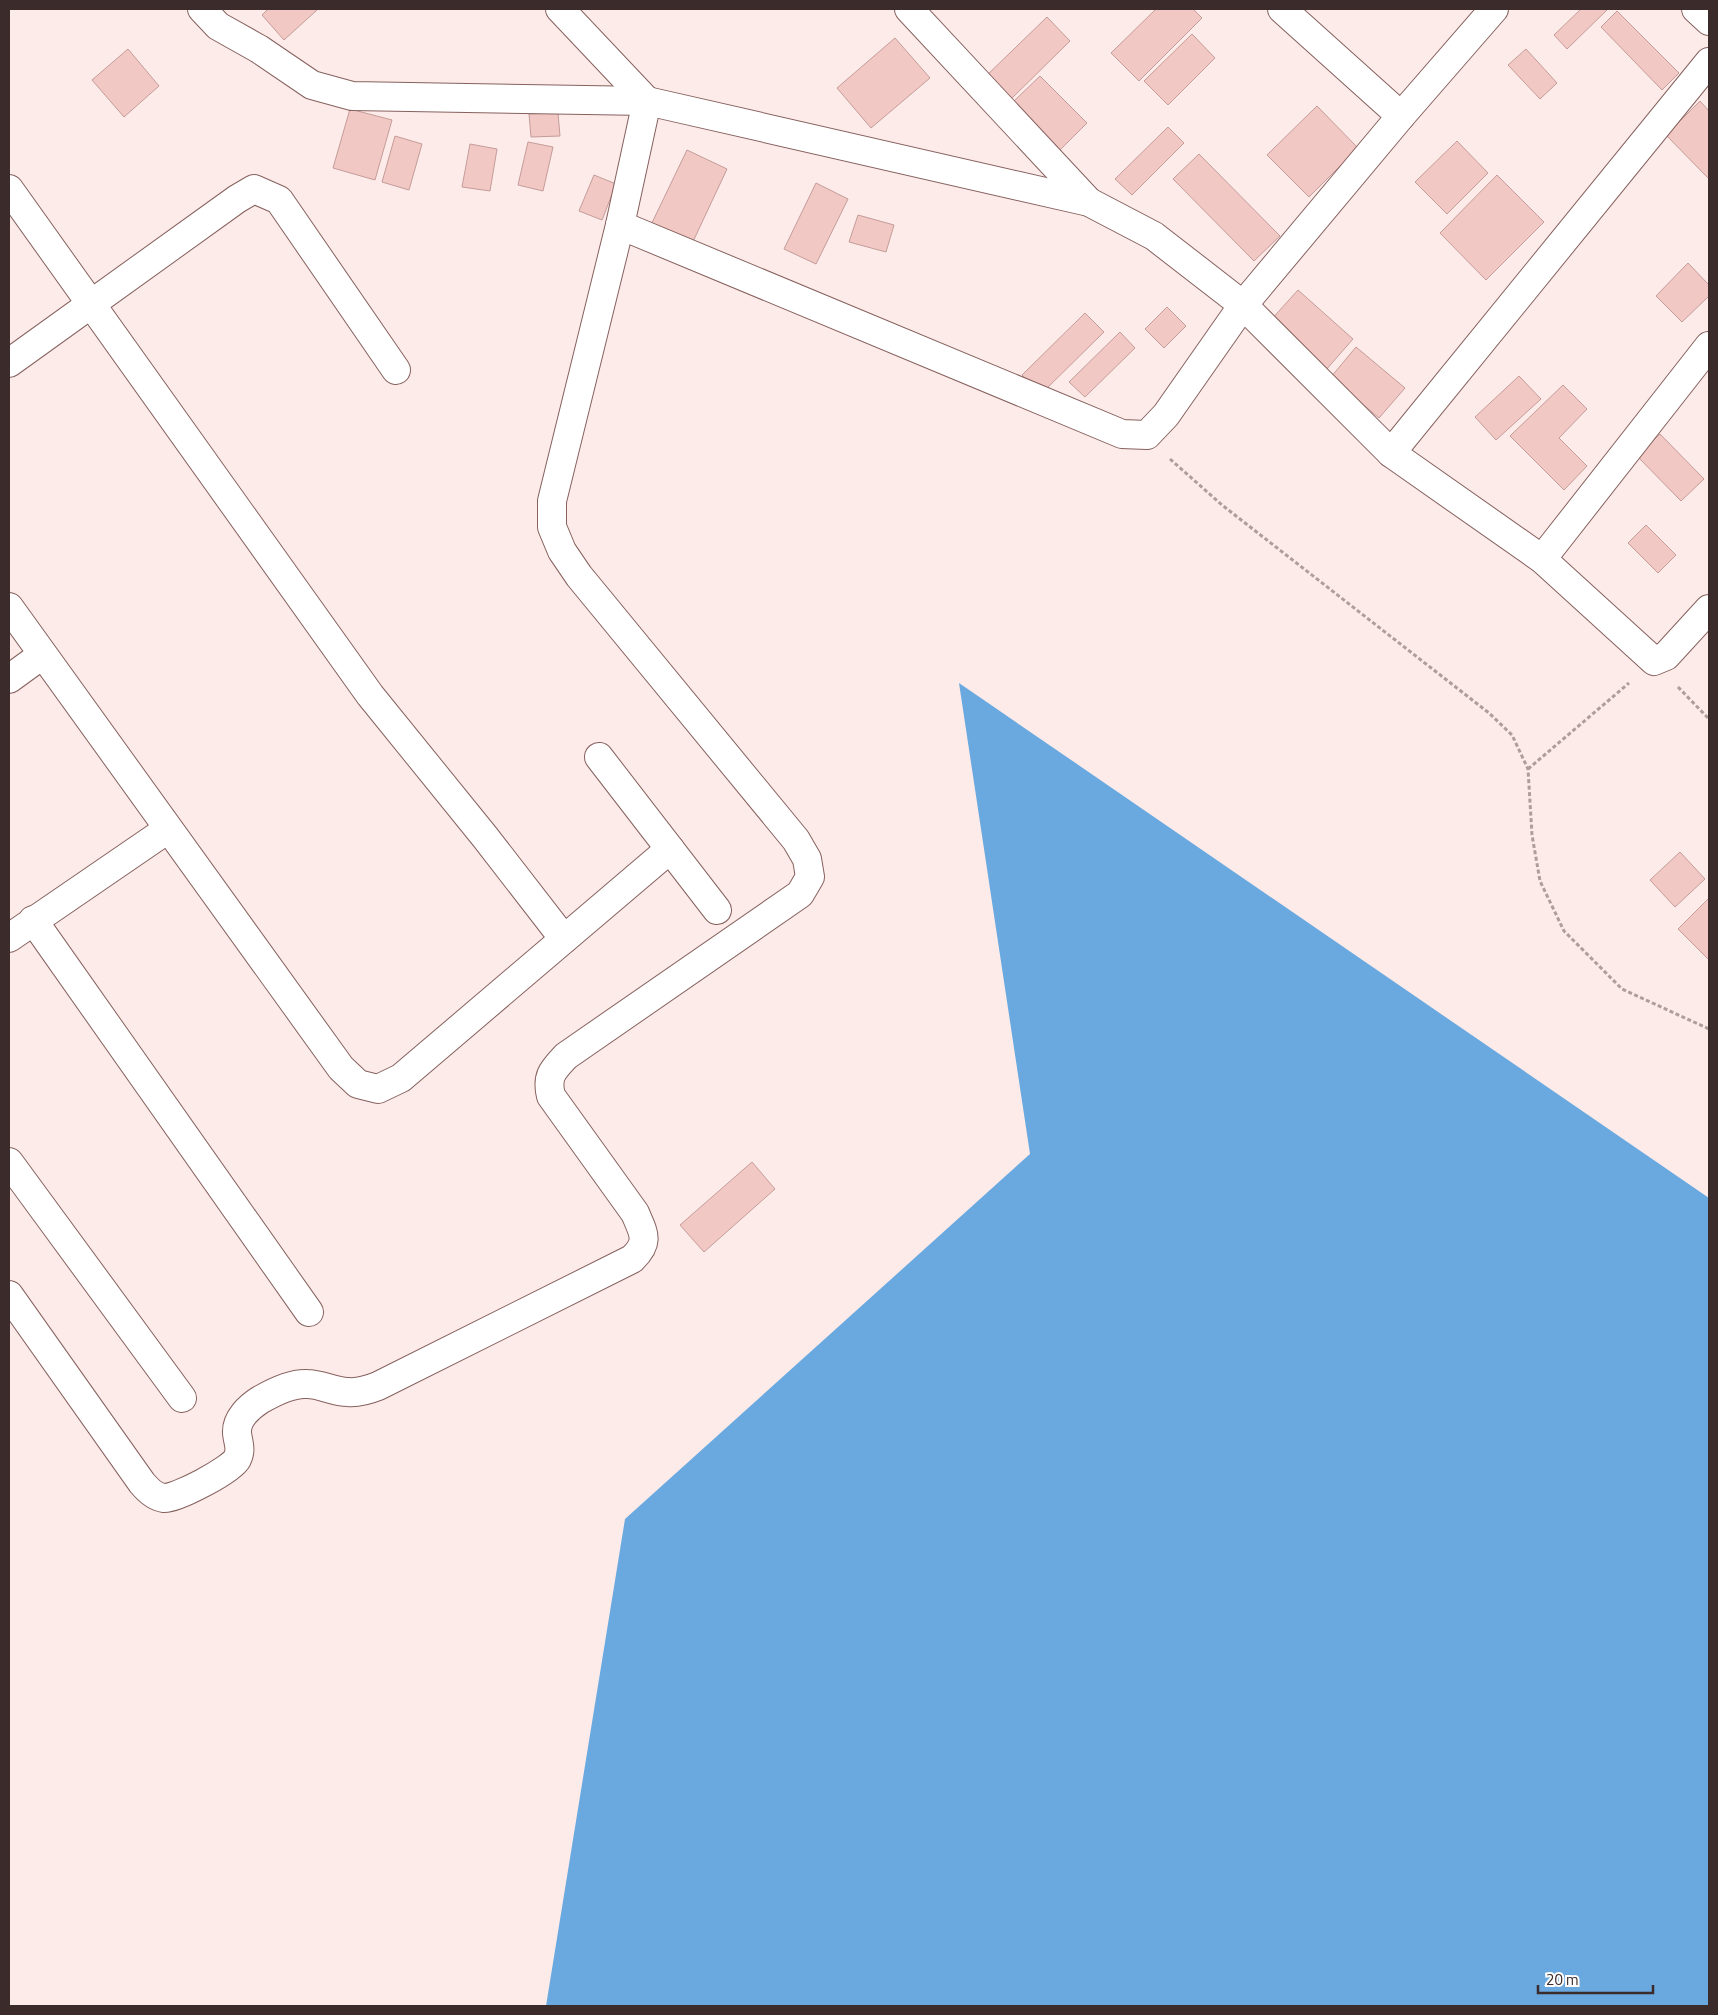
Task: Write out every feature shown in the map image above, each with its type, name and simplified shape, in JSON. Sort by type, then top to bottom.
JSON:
[{"type":"street","points":[[202,9],[218,26],[259,49],[312,85],[352,96],[647,101],[1089,202],[1154,236],[1243,305],[1391,453],[1542,559],[1654,662],[1666,656],[1709,609]]},
{"type":"street","points":[[560,9],[647,101]]},
{"type":"street","points":[[909,9],[1089,202]]},
{"type":"street","points":[[1282,9],[1401,116]]},
{"type":"street","points":[[620,225],[1095,425],[1122,434],[1147,435],[1166,414],[1243,305],[1401,116],[1494,9]]},
{"type":"street","points":[[1696,9],[1709,21]]},
{"type":"street","points":[[1391,453],[1709,62]]},
{"type":"street","points":[[9,1295],[142,1483],[151,1492],[164,1498],[178,1494],[228,1469],[236,1460],[240,1448],[237,1432],[240,1420],[260,1400],[290,1387],[305,1383],[346,1392],[362,1392],[378,1386],[632,1259],[642,1250],[644,1234],[635,1213],[551,1096],[548,1084],[552,1071],[566,1056],[800,894],[810,877],[806,859],[796,840],[579,576],[562,551],[552,527],[552,501],[620,225],[647,101]]},
{"type":"street","points":[[9,189],[370,695],[485,837],[564,939]]},
{"type":"street","points":[[9,363],[237,199],[254,189],[279,200],[396,370]]},
{"type":"street","points":[[1542,559],[1709,346]]},
{"type":"street","points":[[9,607],[342,1068],[358,1084],[378,1089],[401,1078],[670,849]]},
{"type":"street","points":[[9,679],[42,654]]},
{"type":"street","points":[[599,757],[716,910]]},
{"type":"street","points":[[9,938],[168,829]]},
{"type":"street","points":[[33,920],[309,1312]]},
{"type":"street","points":[[9,1162],[182,1398]]},
{"type":"path","points":[[1147,435],[1178,467],[1222,505],[1489,713],[1512,735],[1528,769],[1532,835],[1540,881],[1564,931],[1622,989],[1709,1029]]},
{"type":"path","points":[[1528,769],[1654,662],[1709,719]]},
{"type":"water","points":[[959,683],[1709,1198],[1709,2006],[546,2006],[625,1519],[1030,1154]]},
{"type":"building","points":[[268,9],[317,10],[284,40],[262,15]]},
{"type":"building","points":[[1156,9],[1193,9],[1202,18],[1139,81],[1111,53]]},
{"type":"building","points":[[1581,9],[1608,9],[1567,49],[1554,35]]},
{"type":"building","points":[[1617,11],[1679,73],[1662,90],[1601,27]]},
{"type":"building","points":[[1047,17],[1070,41],[1006,104],[982,80]]},
{"type":"building","points":[[1192,34],[1215,58],[1168,105],[1144,81]]},
{"type":"building","points":[[895,38],[930,78],[871,128],[837,88]]},
{"type":"building","points":[[128,49],[159,86],[124,117],[92,80]]},
{"type":"building","points":[[1526,49],[1557,83],[1540,99],[1508,65]]},
{"type":"building","points":[[1040,76],[1087,123],[1060,150],[1013,102]]},
{"type":"building","points":[[1700,101],[1709,111],[1709,179],[1666,135]]},
{"type":"building","points":[[1317,106],[1358,148],[1309,197],[1267,155]]},
{"type":"building","points":[[350,109],[392,120],[375,180],[333,168]]},
{"type":"building","points":[[558,113],[560,136],[531,137],[529,114]]},
{"type":"building","points":[[1168,127],[1184,143],[1132,195],[1115,179]]},
{"type":"building","points":[[395,136],[422,144],[409,190],[382,182]]},
{"type":"building","points":[[1457,141],[1488,173],[1447,214],[1415,182]]},
{"type":"building","points":[[528,142],[553,147],[543,191],[518,185]]},
{"type":"building","points":[[470,144],[497,149],[490,191],[462,187]]},
{"type":"building","points":[[687,150],[727,169],[690,248],[649,229]]},
{"type":"building","points":[[1199,154],[1280,236],[1254,261],[1173,179]]},
{"type":"building","points":[[594,175],[616,184],[602,220],[579,211]]},
{"type":"building","points":[[1497,175],[1544,222],[1486,280],[1440,233]]},
{"type":"building","points":[[816,183],[848,199],[816,264],[784,249]]},
{"type":"building","points":[[858,215],[894,225],[886,252],[849,242]]},
{"type":"building","points":[[1688,263],[1709,285],[1709,296],[1682,322],[1656,296]]},
{"type":"building","points":[[1298,290],[1353,339],[1325,371],[1270,321]]},
{"type":"building","points":[[1167,307],[1186,326],[1164,348],[1145,329]]},
{"type":"building","points":[[1085,313],[1104,332],[1041,394],[1022,375]]},
{"type":"building","points":[[1120,332],[1135,348],[1085,397],[1069,382]]},
{"type":"building","points":[[1356,347],[1405,388],[1379,418],[1331,377]]},
{"type":"building","points":[[1519,376],[1541,399],[1496,440],[1475,417]]},
{"type":"building","points":[[1563,385],[1587,409],[1559,438],[1587,466],[1564,490],[1510,436]]},
{"type":"building","points":[[1660,434],[1704,479],[1681,501],[1637,456]]},
{"type":"building","points":[[1646,525],[1676,555],[1658,573],[1628,543]]},
{"type":"building","points":[[1680,852],[1705,879],[1675,907],[1650,880]]},
{"type":"building","points":[[1709,898],[1709,960],[1678,929]]},
{"type":"building","points":[[752,1162],[775,1189],[704,1252],[680,1225]]}]
